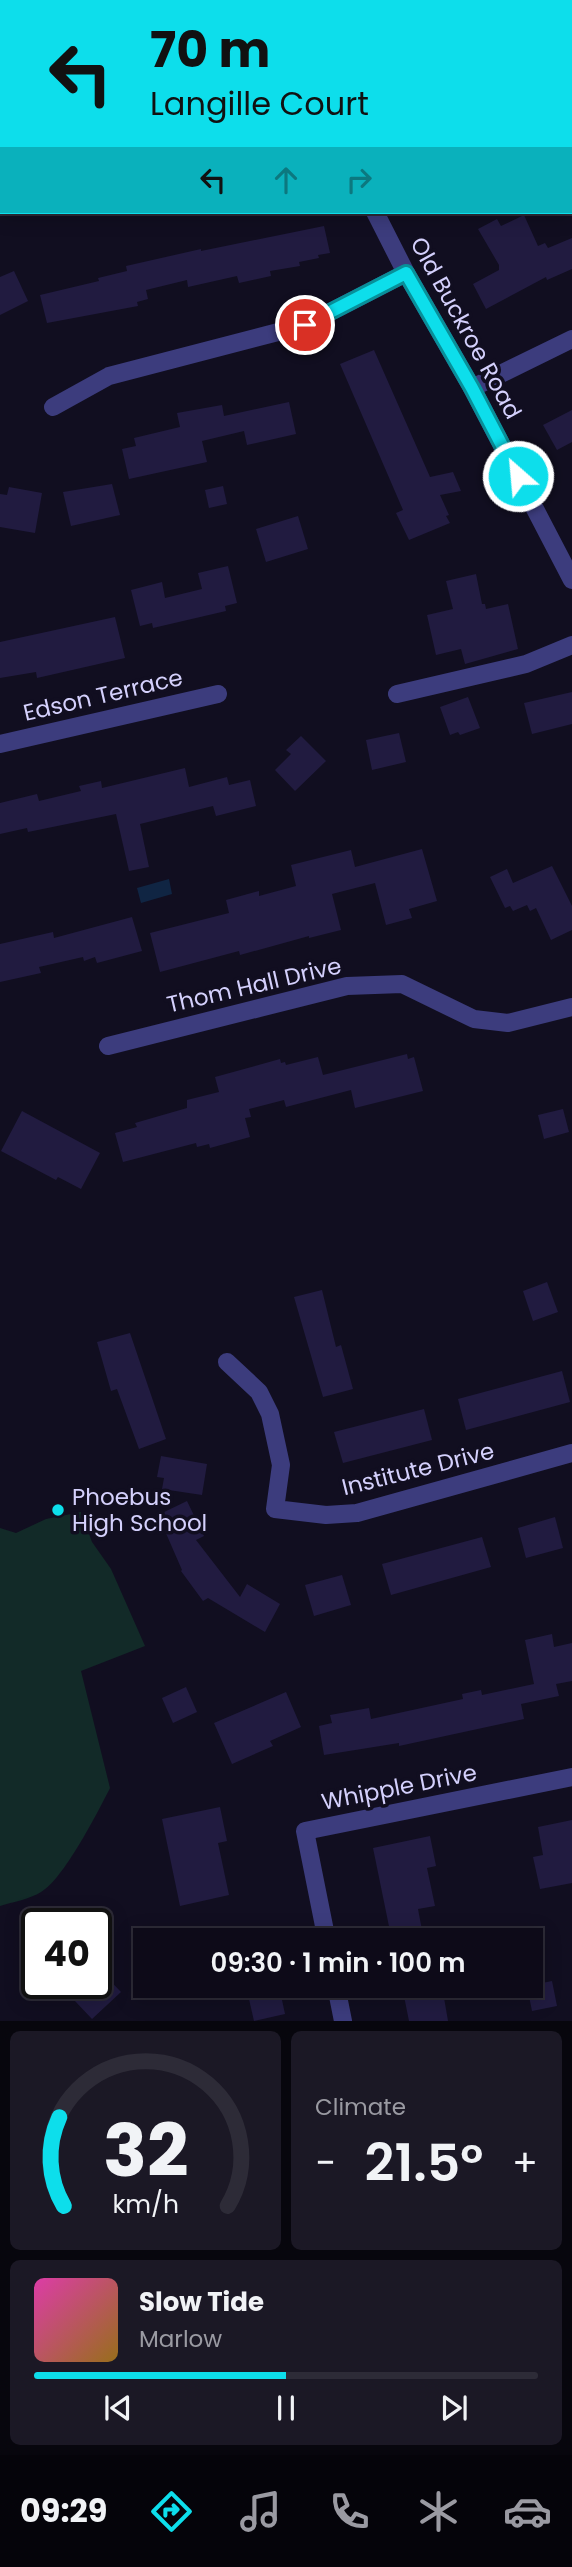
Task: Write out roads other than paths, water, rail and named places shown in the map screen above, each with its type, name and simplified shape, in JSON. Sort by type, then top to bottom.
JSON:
[{"type":"street","name":"Old Buckroe Road","points":[[376,214],[406,273],[472,388],[572,580]]},
{"type":"street","points":[[53,407],[109,376],[305,325],[406,273]]},
{"type":"street","points":[[472,388],[572,339]]},
{"type":"street","points":[[397,694],[526,664],[572,645]]},
{"type":"street","name":"Edson Terrace","points":[[0,744],[218,694]]},
{"type":"street","name":"Thom Hall Drive","points":[[108,1046],[347,986],[402,985],[474,1018],[508,1023],[572,1007]]},
{"type":"street","name":"Institute Drive","points":[[227,1362],[259,1392],[271,1415],[281,1465],[275,1509],[326,1516],[357,1513],[572,1453]]},
{"type":"street","name":"Whipple Drive","points":[[324,1928],[305,1831],[572,1777]]},
{"type":"street","points":[[338,1998],[343,2021]]},
{"type":"water","points":[[169,879],[172,894],[141,903],[137,888]]},
{"type":"place","name":"Phoebus High School","points":[[58,1510]]}]
